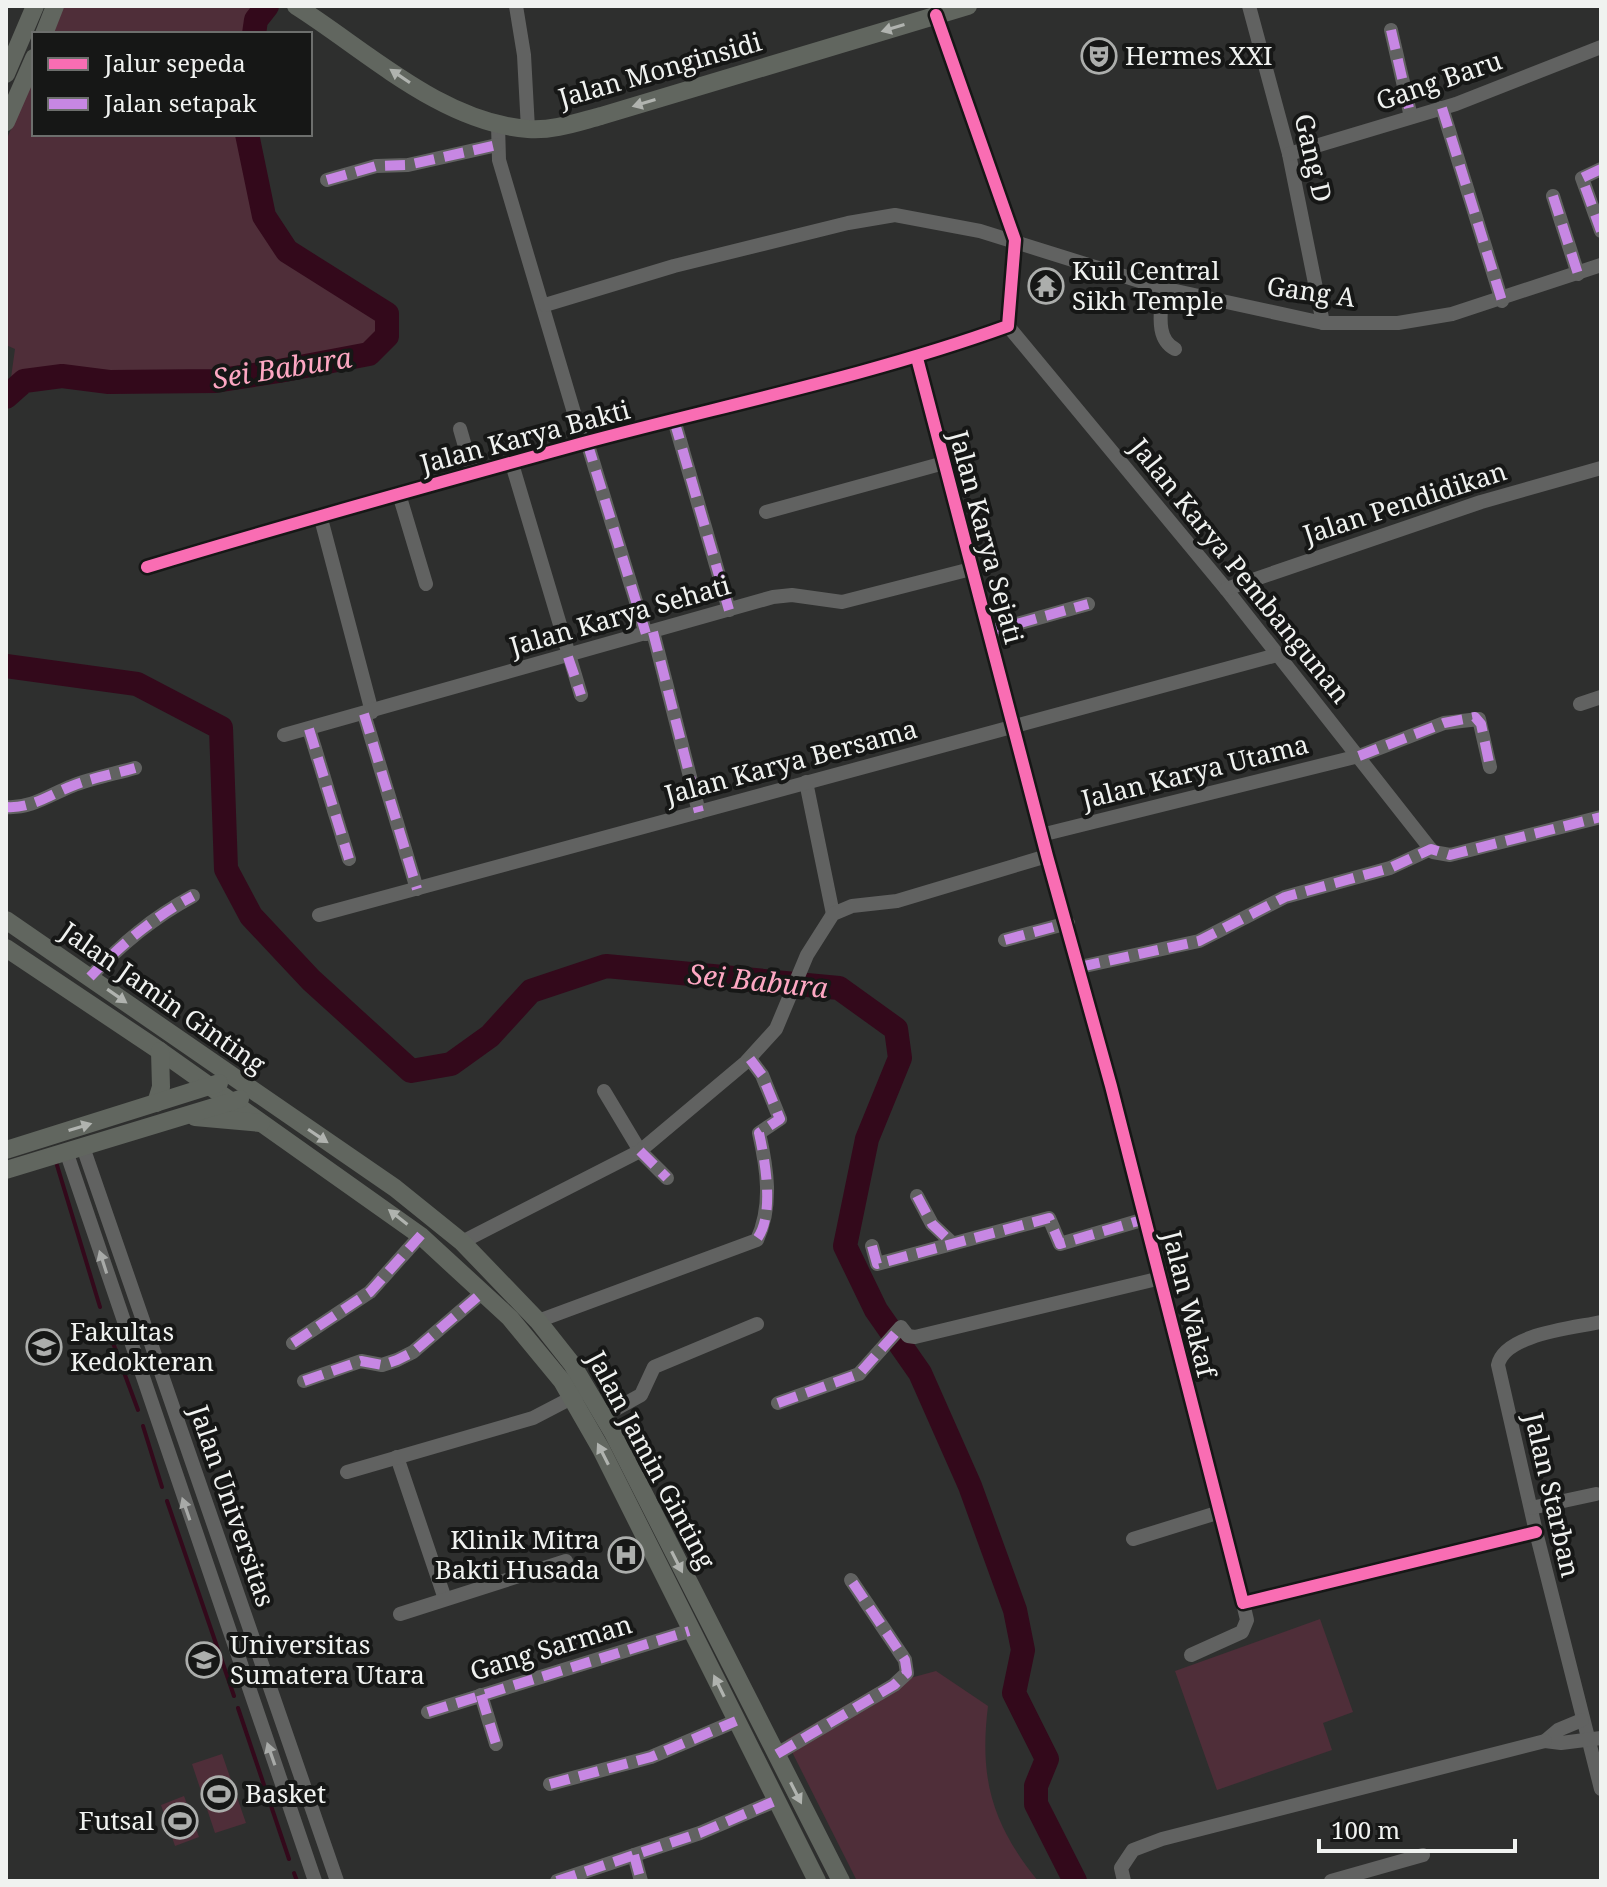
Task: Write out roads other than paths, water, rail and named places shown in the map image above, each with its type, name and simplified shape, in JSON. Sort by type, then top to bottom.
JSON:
[{"type":"main road","points":[[6,74],[35,6]]},
{"type":"main road","points":[[45,32],[55,6]]},
{"type":"main road","name":"Jalan Monginsidi","points":[[300,8],[410,83],[460,110],[498,125],[528,129],[554,128],[601,116],[968,6]]},
{"type":"main road","points":[[6,122],[32,63]]},
{"type":"main road","name":"Jalan Jamin Ginting","points":[[6,920],[395,1188],[462,1242],[538,1321],[580,1394],[601,1449],[689,1631],[817,1881]]},
{"type":"main road","name":"Jalan Jamin Ginting","points":[[6,948],[211,1086],[421,1235],[510,1318],[603,1416],[841,1881]]},
{"type":"main road","points":[[156,1103],[161,1087],[160,1051]]},
{"type":"main road","points":[[6,1150],[233,1078]]},
{"type":"main road","points":[[6,1170],[233,1102],[253,1093]]},
{"type":"main road","points":[[181,1117],[264,1123]]},
{"type":"main road","points":[[807,1861],[826,1851]]},
{"type":"street","points":[[516,6],[524,55],[528,129]]},
{"type":"street","name":"Gang D","points":[[1249,6],[1289,154],[1323,323]]},
{"type":"street","points":[[936,15],[1015,240],[1008,326]]},
{"type":"street","points":[[1391,30],[1411,117]]},
{"type":"street","name":"Gang Baru","points":[[1289,154],[1442,108],[1601,47]]},
{"type":"street","points":[[1442,108],[1502,301]]},
{"type":"street","points":[[498,125],[497,145],[585,443],[650,633],[699,812]]},
{"type":"street","points":[[327,180],[376,166],[414,164],[497,145]]},
{"type":"street","points":[[1601,169],[1582,178],[1601,231]]},
{"type":"street","points":[[1553,196],[1578,274]]},
{"type":"street","name":"Gang A","points":[[545,305],[674,266],[884,216],[917,216],[1015,240],[1162,288],[1323,323],[1424,320],[1502,301],[1599,266]]},
{"type":"street","points":[[1599,266],[1601,282]]},
{"type":"street","points":[[1162,288],[1161,335],[1166,345],[1175,349]]},
{"type":"street","name":"Jalan Karya Bakti","points":[[147,567],[320,515],[585,443],[917,358],[1008,326]]},
{"type":"street","name":"Jalan Karya Pembangunan","points":[[1008,326],[1226,589],[1431,849]]},
{"type":"street","name":"Jalan Karya Sejati","points":[[917,358],[1013,726]]},
{"type":"street","points":[[674,420],[729,610]]},
{"type":"street","points":[[460,429],[473,474]]},
{"type":"street","points":[[766,512],[944,463]]},
{"type":"street","points":[[512,464],[581,695]]},
{"type":"street","name":"Jalan Pendidikan","points":[[1226,589],[1481,502],[1600,474]]},
{"type":"street","points":[[399,494],[426,584]]},
{"type":"street","points":[[320,515],[368,713],[417,889]]},
{"type":"street","name":"Jalan Karya Sehati","points":[[284,735],[783,595],[847,601],[971,569]]},
{"type":"street","points":[[988,632],[1088,604]]},
{"type":"street","name":"Jalan Karya Bersama","points":[[319,915],[1277,655]]},
{"type":"street","points":[[1580,704],[1601,697]]},
{"type":"street","name":"Jalan Karya Utama","points":[[1041,835],[1359,756],[1444,723],[1475,717],[1481,724],[1490,767]]},
{"type":"street","name":"Jalan Wakaf","points":[[1013,726],[1080,967],[1243,1603]]},
{"type":"street","points":[[309,729],[349,859]]},
{"type":"street","points":[[6,807],[18,808],[59,795],[71,786],[135,768]]},
{"type":"street","points":[[806,782],[833,914]]},
{"type":"street","points":[[1080,967],[1199,941],[1285,897],[1390,868],[1431,849],[1450,855],[1601,817]]},
{"type":"street","points":[[462,1242],[640,1151],[750,1059],[771,1036],[807,955],[833,914],[852,906],[897,901],[1047,856]]},
{"type":"street","points":[[90,977],[129,937],[157,915],[193,896]]},
{"type":"street","points":[[1005,940],[1068,923]]},
{"type":"street","points":[[538,1321],[757,1240],[763,1228],[768,1175],[759,1133],[780,1119],[762,1075],[750,1059]]},
{"type":"street","points":[[604,1091],[640,1151],[667,1178]]},
{"type":"street","name":"Jalan Universitas","points":[[74,1149],[173,1408],[337,1881]]},
{"type":"street","name":"Jalan Universitas","points":[[74,1149],[154,1414],[315,1881]]},
{"type":"street","points":[[917,1196],[932,1224],[951,1242]]},
{"type":"street","points":[[872,1246],[877,1264],[1051,1218],[1060,1244],[1145,1219]]},
{"type":"street","points":[[293,1343],[370,1292],[421,1235]]},
{"type":"street","points":[[778,1403],[862,1372],[901,1327],[908,1336],[915,1337],[1161,1278]]},
{"type":"street","points":[[304,1381],[361,1361],[382,1365],[397,1360],[413,1352],[483,1292]]},
{"type":"street","name":"Jalan Starban","points":[[1601,1322],[1522,1340],[1503,1352],[1498,1365],[1582,1720],[1594,1740],[1601,1789]]},
{"type":"street","points":[[603,1416],[641,1395],[654,1367],[757,1324]]},
{"type":"street","points":[[347,1472],[533,1418],[580,1394]]},
{"type":"street","points":[[154,1414],[173,1408]]},
{"type":"street","points":[[397,1457],[445,1599]]},
{"type":"street","points":[[1531,1508],[1596,1494]]},
{"type":"street","points":[[1133,1539],[1220,1512]]},
{"type":"street","points":[[1191,1655],[1242,1632],[1247,1620],[1243,1603],[1536,1532]]},
{"type":"street","points":[[400,1614],[566,1561]]},
{"type":"street","points":[[212,1583],[232,1577]]},
{"type":"street","points":[[777,1754],[894,1685],[907,1673],[905,1660],[851,1580]]},
{"type":"street","name":"Gang Sarman","points":[[428,1712],[689,1631]]},
{"type":"street","points":[[481,1695],[496,1744]]},
{"type":"street","points":[[1545,1741],[1558,1730],[1582,1720]]},
{"type":"street","points":[[550,1784],[651,1757],[736,1721]]},
{"type":"street","points":[[1124,1881],[1121,1868],[1133,1850],[1162,1839],[1545,1741],[1594,1740]]},
{"type":"street","points":[[557,1881],[700,1833],[775,1801]]},
{"type":"street","points":[[634,1855],[641,1881]]},
{"type":"street","points":[[1331,1881],[1423,1855]]},
{"type":"street","points":[[308,1862],[328,1856]]},
{"type":"waterway","name":"Sei Babura","points":[[254,32],[256,20],[267,6]]},
{"type":"waterway","name":"Sei Babura","points":[[6,397],[24,381],[62,376],[109,382],[215,381],[279,371],[369,354],[387,336],[387,314],[287,251],[264,216],[247,136]]},
{"type":"waterway","name":"Sei Babura","points":[[6,666],[137,684],[221,728],[226,869],[251,916],[311,980],[411,1071],[451,1064],[490,1036],[531,991],[606,966],[839,988],[896,1029],[900,1058],[867,1139],[845,1246],[876,1310],[920,1373],[970,1486],[1015,1610],[1023,1650],[1014,1693],[1047,1759],[1036,1786],[1036,1804],[1075,1881]]},
{"type":"waterway","points":[[56,1162],[100,1307]]},
{"type":"waterway","points":[[106,1324],[138,1410]]},
{"type":"waterway","points":[[143,1426],[162,1487]]},
{"type":"waterway","points":[[167,1501],[234,1696]]},
{"type":"waterway","points":[[238,1708],[289,1859]]},
{"type":"waterway","points":[[294,1873],[297,1881]]},
{"type":"place","name":"Hermes XXI","points":[[1099,56]]},
{"type":"place","name":"Kuil Central Sikh Temple","points":[[1046,286]]},
{"type":"place","name":"Fakultas Kedokteran","points":[[44,1347]]},
{"type":"place","name":"Klinik Mitra Bakti Husada","points":[[626,1555]]},
{"type":"place","name":"Universitas Sumatera Utara","points":[[204,1660]]},
{"type":"place","name":"Basket","points":[[219,1794]]},
{"type":"place","name":"Futsal","points":[[180,1821]]}]
